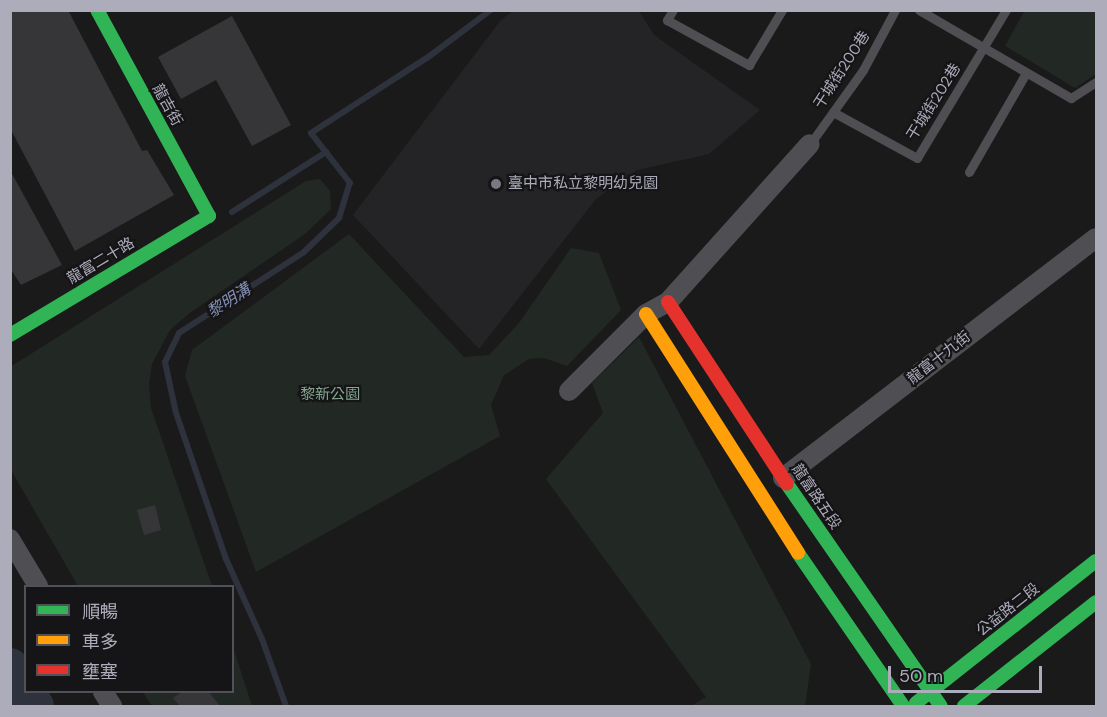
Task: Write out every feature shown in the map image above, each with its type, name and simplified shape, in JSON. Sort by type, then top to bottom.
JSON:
[{"type":"street","name":"龍吉街","points":[[97,10],[209,216]]},
{"type":"street","points":[[570,390],[646,314],[668,302],[810,144]]},
{"type":"street","name":"龍富二十路","points":[[10,335],[209,216]]},
{"type":"street","name":"龍富十九街","points":[[783,478],[1096,238]]},
{"type":"street","name":"龍富路五段","points":[[668,302],[783,478],[941,706]]},
{"type":"street","points":[[646,314],[790,541],[903,706]]},
{"type":"street","points":[[10,539],[37,585]]},
{"type":"street","name":"公益路二段","points":[[911,706],[1096,561]]},
{"type":"street","points":[[964,706],[1096,602]]},
{"type":"street","points":[[103,693],[112,706]]},
{"type":"lane","points":[[673,10],[667,20],[749,65],[782,10]]},
{"type":"lane","name":"干城街200巷","points":[[810,144],[863,70],[895,10]]},
{"type":"lane","points":[[919,10],[984,50],[1071,98],[1096,82]]},
{"type":"lane","name":"干城街202巷","points":[[834,112],[917,158],[1006,10]]},
{"type":"lane","points":[[969,171],[1026,73]]},
{"type":"shaded area","name":"臺中市私立黎明幼兒園","points":[[513,11],[639,11],[654,35],[760,110],[709,154],[637,170],[596,199],[479,349],[353,215],[501,20]]},
{"type":"green space","points":[[1025,10],[1096,11],[1096,74],[1075,88],[1005,46]]},
{"type":"green space","points":[[320,179],[330,191],[331,209],[305,234],[191,312],[170,330],[152,364],[149,384],[151,408],[212,585],[77,585],[11,470],[10,367],[306,181]]},
{"type":"green space","name":"黎新公園","points":[[349,234],[464,357],[489,355],[519,323],[571,248],[599,253],[621,310],[567,366],[544,358],[529,359],[504,375],[491,405],[500,436],[256,572],[185,376],[192,350]]},
{"type":"green space","points":[[639,337],[811,664],[805,706],[691,706],[706,697],[546,479],[603,413],[592,383]]},
{"type":"green space","points":[[234,650],[252,706],[152,706],[144,693],[234,693]]},
{"type":"building","points":[[10,10],[68,10],[142,151],[147,150],[174,195],[75,251],[10,128]]},
{"type":"building","points":[[232,16],[291,125],[252,146],[216,80],[181,99],[158,57]]},
{"type":"building","points":[[10,170],[62,265],[21,285],[10,268]]},
{"type":"building","points":[[155,505],[161,530],[144,535],[137,510]]},
{"type":"building","points":[[180,693],[210,693],[220,706],[180,706],[173,698]]},
{"type":"waterway","name":"黎明溝","points":[[286,706],[262,639],[226,559],[176,413],[165,362],[179,333],[304,252],[339,218],[350,183],[311,133],[431,55],[491,10]]},
{"type":"waterway","points":[[232,212],[326,152]]},
{"type":"waterway","points":[[10,667],[24,689]]},
{"type":"waterway","points":[[27,693],[35,706]]},
{"type":"traffic: fast","points":[[10,335],[209,216],[97,10]]},
{"type":"traffic: fast","points":[[787,484],[941,706]]},
{"type":"traffic: fast","points":[[798,553],[903,706]]},
{"type":"traffic: fast","points":[[916,703],[1096,561]]},
{"type":"traffic: fast","points":[[964,706],[1096,602]]},
{"type":"traffic: slow","points":[[646,314],[798,553]]},
{"type":"traffic: jam","points":[[668,302],[787,484]]},
{"type":"place","name":"臺中市私立黎明幼兒園","points":[[496,184]]}]
